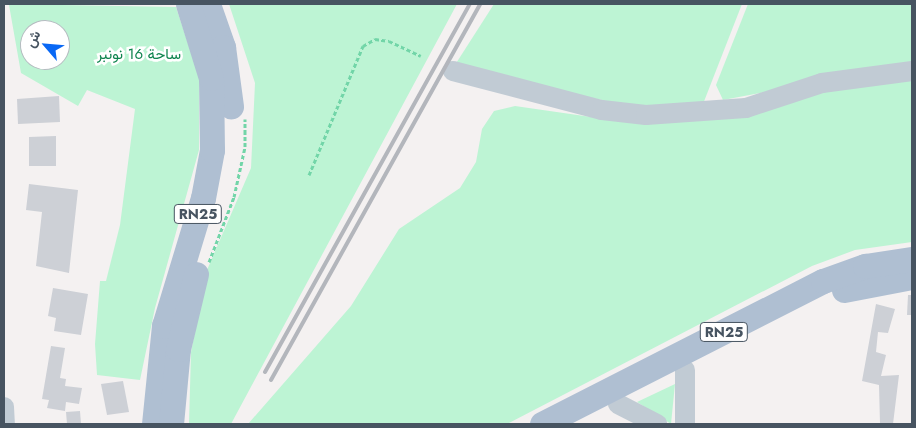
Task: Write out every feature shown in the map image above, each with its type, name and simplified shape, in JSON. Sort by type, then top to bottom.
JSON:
[{"type":"main road","name":"RN25","points":[[154,424],[164,326],[212,150],[211,78],[188,4]]},
{"type":"main road","name":"RN25","points":[[171,424],[183,325],[229,151],[228,73],[208,4]]},
{"type":"main road","name":"RN25","points":[[542,424],[823,281],[865,266],[912,259]]},
{"type":"main road","name":"RN25","points":[[578,424],[830,295],[870,283],[912,277]]},
{"type":"street","points":[[453,72],[602,110],[646,115],[746,108],[830,81],[912,71]]},
{"type":"street","points":[[685,370],[685,424]]},
{"type":"street","points":[[618,404],[657,424]]},
{"type":"street","points":[[4,407],[6,424]]},
{"type":"path","points":[[309,175],[363,46],[375,39],[388,41],[421,56]]},
{"type":"green space","name":"ساحة 16 نونبر","points":[[4,4],[176,7],[199,77],[199,150],[155,308],[140,380],[97,375],[95,344],[100,281],[106,281],[120,225],[135,109],[87,90],[78,106],[21,73],[20,70],[70,70],[70,20],[20,20],[20,67],[9,5]]},
{"type":"green space","points":[[229,4],[457,4],[231,424],[189,424],[191,352],[207,270],[251,168],[255,83]]},
{"type":"green space","points":[[494,4],[742,4],[703,104],[634,107],[453,68]]},
{"type":"green space","points":[[748,4],[912,4],[912,64],[723,100],[716,85]]},
{"type":"green space","points":[[912,75],[912,242],[855,250],[812,266],[507,424],[248,424],[351,306],[399,229],[460,188],[476,162],[482,129],[494,111],[515,106],[612,120]]},
{"type":"green space","points":[[675,384],[671,424],[637,402]]},
{"type":"building","points":[[59,96],[60,122],[18,124],[17,99]]},
{"type":"building","points":[[56,136],[56,166],[29,166],[29,137]]},
{"type":"building","points":[[29,184],[78,190],[69,273],[36,266],[42,212],[26,210]]},
{"type":"building","points":[[53,288],[88,294],[81,335],[54,331],[56,318],[48,316]]},
{"type":"building","points":[[908,295],[912,295],[912,315],[907,315]]},
{"type":"building","points":[[876,304],[895,309],[888,333],[878,332],[876,352],[886,355],[881,376],[899,375],[893,424],[880,424],[879,385],[862,381]]},
{"type":"building","points":[[51,346],[65,348],[60,378],[66,379],[65,386],[82,388],[79,404],[66,402],[65,411],[47,408],[49,400],[42,399]]},
{"type":"building","points":[[123,381],[129,412],[107,415],[101,384]]},
{"type":"building","points":[[80,411],[81,424],[67,424],[66,412]]},
{"type":"railway","points":[[265,372],[470,4]]},
{"type":"railway","points":[[271,380],[480,4]]}]
